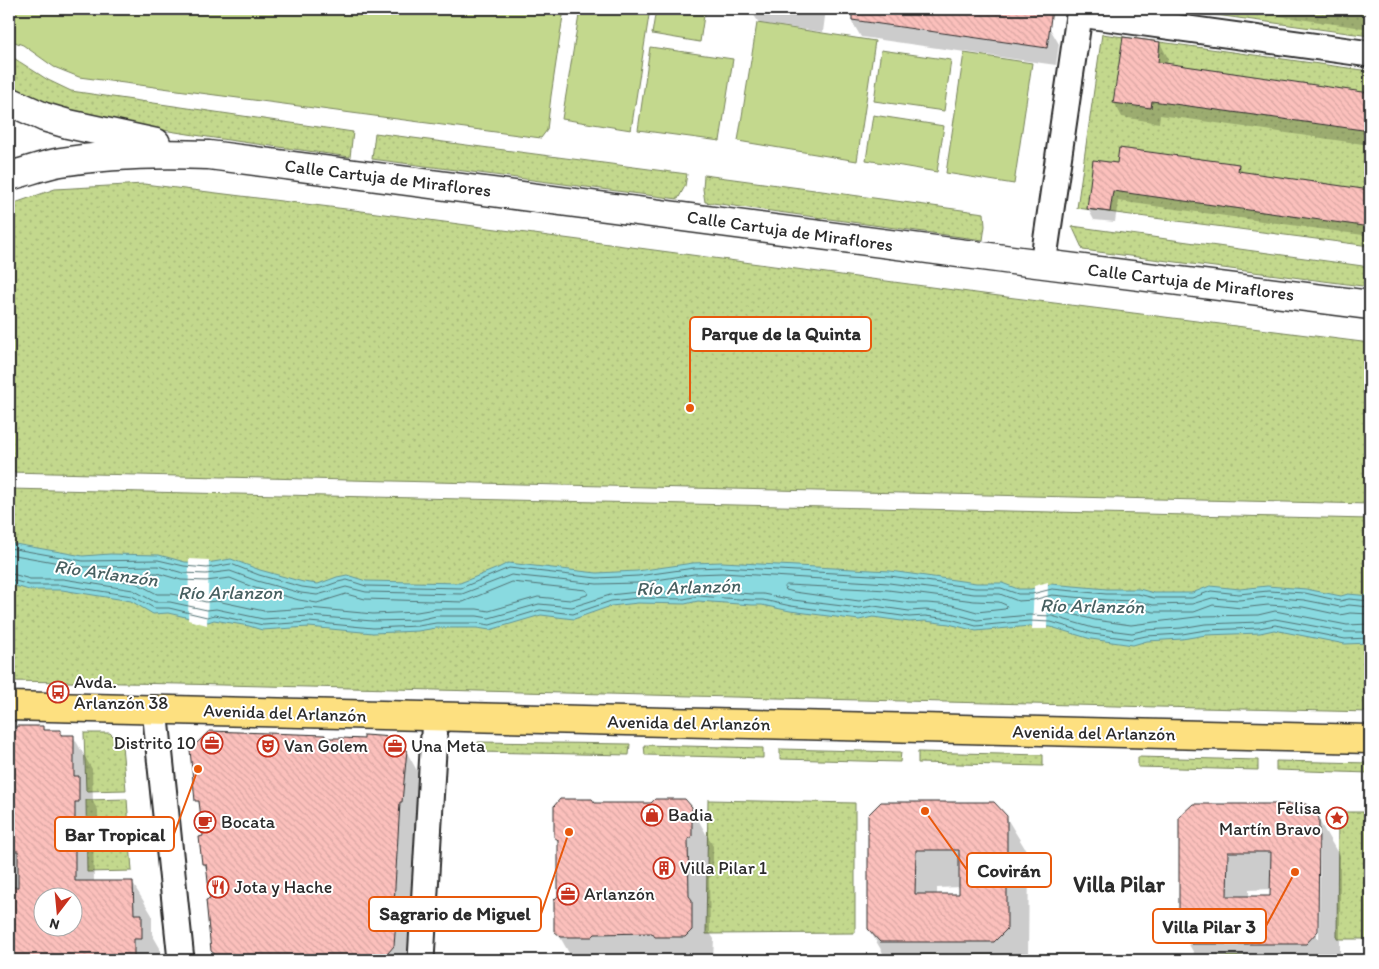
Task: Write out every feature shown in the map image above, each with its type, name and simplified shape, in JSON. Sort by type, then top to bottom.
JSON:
[{"type":"highway","name":"Avenida del Arlanzón","points":[[9,706],[435,718],[1370,739]]},
{"type":"street","points":[[1043,264],[1080,12],[1370,54]]},
{"type":"street","name":"Calle Cartuja de Miraflores","points":[[9,101],[44,117],[68,124],[209,154],[1043,264],[1370,305]]},
{"type":"street","name":"Calle Cartuja de Miraflores","points":[[9,176],[58,162],[106,156],[152,153],[209,154]]},
{"type":"street","points":[[155,709],[181,960]]},
{"type":"street","points":[[422,960],[435,718]]},
{"type":"green space","points":[[9,9],[564,9],[547,130],[541,138],[79,77],[54,67],[23,45],[9,40]]},
{"type":"green space","points":[[580,9],[650,9],[631,130],[562,119]]},
{"type":"green space","points":[[656,9],[705,9],[700,42],[652,34]]},
{"type":"green space","points":[[1172,9],[1370,9],[1370,36]]},
{"type":"green space","points":[[757,23],[875,41],[857,161],[738,141]]},
{"type":"green space","points":[[1102,34],[1370,71],[1370,246],[1077,208]]},
{"type":"green space","points":[[650,47],[733,59],[720,141],[638,130]]},
{"type":"green space","points":[[881,50],[951,60],[944,111],[874,101]]},
{"type":"green space","points":[[964,53],[1032,63],[1014,184],[946,173]]},
{"type":"green space","points":[[9,55],[48,80],[71,91],[353,132],[350,157],[214,138],[86,116],[47,104],[9,85]]},
{"type":"green space","points":[[873,115],[944,126],[937,172],[866,160]]},
{"type":"green space","points":[[375,133],[687,174],[685,186],[678,199],[372,159]]},
{"type":"green space","points":[[704,175],[984,213],[983,240],[705,202],[703,189]]},
{"type":"green space","points":[[144,184],[1370,343],[1370,504],[9,472],[9,205],[55,189]]},
{"type":"green space","points":[[1072,226],[1370,267],[1370,287],[1083,250]]},
{"type":"green space","points":[[9,489],[1370,519],[1370,712],[9,681]]},
{"type":"green space","points":[[84,733],[110,733],[122,745],[126,790],[86,791]]},
{"type":"green space","points":[[478,742],[630,744],[629,755],[477,752]]},
{"type":"green space","points":[[644,745],[763,748],[763,758],[645,755]]},
{"type":"green space","points":[[780,749],[901,752],[900,762],[780,759]]},
{"type":"green space","points":[[918,752],[1043,755],[1043,766],[918,763]]},
{"type":"green space","points":[[1138,757],[1258,760],[1258,770],[1138,767]]},
{"type":"green space","points":[[1276,761],[1370,763],[1370,773],[1276,770]]},
{"type":"green space","points":[[127,799],[132,871],[87,872],[86,800]]},
{"type":"green space","points":[[708,800],[855,803],[855,933],[706,934]]},
{"type":"green space","points":[[1338,812],[1370,812],[1370,939],[1337,939]]},
{"type":"green space","points":[[864,955],[947,955],[947,960],[864,960]]},
{"type":"green space","points":[[956,955],[1094,955],[1094,960],[956,960]]},
{"type":"green space","points":[[1135,956],[1274,956],[1274,960],[1135,960]]},
{"type":"green space","points":[[545,957],[664,957],[664,960],[545,960]]},
{"type":"green space","points":[[675,957],[818,957],[818,960],[675,960]]},
{"type":"water","name":"Río Arlanzon","points":[[9,543],[83,556],[110,554],[159,555],[185,562],[207,563],[231,559],[260,570],[303,582],[318,584],[347,575],[366,581],[460,583],[508,563],[597,573],[637,571],[693,563],[722,562],[890,571],[976,583],[1002,583],[1018,589],[1031,589],[1051,584],[1107,589],[1139,589],[1154,593],[1192,593],[1210,586],[1240,589],[1267,586],[1306,589],[1341,596],[1348,594],[1370,596],[1370,643],[1345,644],[1274,630],[1260,633],[1206,635],[1182,639],[1147,641],[1133,645],[1091,639],[1051,627],[1030,626],[976,631],[949,624],[925,621],[909,622],[873,617],[859,620],[790,611],[762,605],[698,601],[685,604],[638,603],[611,606],[574,619],[541,615],[490,630],[477,628],[436,628],[418,631],[373,633],[309,627],[262,630],[214,620],[208,622],[168,613],[153,614],[131,601],[62,590],[29,590],[9,584]]},
{"type":"pier","points":[[189,559],[209,560],[207,625],[188,620]]},
{"type":"pier","points":[[1048,582],[1047,629],[1032,629],[1034,586]]},
{"type":"building","points":[[852,9],[1052,9],[1047,48],[852,20]]},
{"type":"building","points":[[1123,37],[1160,42],[1158,62],[1370,93],[1370,131],[1152,101],[1151,108],[1113,103]]},
{"type":"building","points":[[1119,148],[1239,164],[1238,171],[1370,190],[1370,227],[1113,191],[1110,212],[1087,209],[1093,160],[1117,163]]},
{"type":"building","points":[[16,726],[43,726],[43,730],[61,730],[61,735],[74,735],[74,776],[79,776],[79,802],[75,802],[75,881],[133,881],[134,914],[142,914],[142,939],[134,939],[134,960],[9,960],[9,887],[18,887],[18,851],[9,851],[9,731],[16,731]]},
{"type":"building","points":[[209,731],[325,735],[325,738],[364,739],[364,735],[393,737],[392,748],[407,750],[402,802],[400,802],[393,921],[396,921],[394,946],[382,960],[222,960],[211,951],[206,900],[210,899],[206,864],[202,864],[199,837],[203,836],[199,801],[195,801],[190,750]]},
{"type":"building","name":"Villa Pilar 1","points":[[560,799],[592,799],[595,803],[651,803],[655,799],[685,799],[692,807],[692,836],[688,839],[689,896],[692,900],[692,930],[685,937],[655,937],[652,933],[595,934],[592,937],[561,937],[554,931],[554,900],[558,896],[558,840],[554,837],[554,806]]},
{"type":"building","points":[[881,802],[994,802],[1007,816],[1007,929],[994,942],[880,942],[868,929],[868,815]],"holes":[[[916,850],[959,850],[959,894],[915,894]]]},
{"type":"building","points":[[1193,804],[1306,804],[1319,818],[1318,931],[1306,944],[1192,944],[1179,931],[1179,817]],"holes":[[[1228,852],[1271,852],[1270,896],[1227,896]]]},
{"type":"place","name":"Parque de la Quinta","points":[[690,408]]},
{"type":"place","name":"Avda. Arlanzón 38","points":[[58,692]]},
{"type":"place","name":"Distrito 10","points":[[212,743]]},
{"type":"place","name":"Van Golem","points":[[268,746]]},
{"type":"place","name":"Una Meta","points":[[395,746]]},
{"type":"place","name":"Bar Tropical","points":[[198,769]]},
{"type":"place","name":"Covirán","points":[[925,811]]},
{"type":"place","name":"Badia","points":[[652,815]]},
{"type":"place","name":"Felisa Martín Bravo","points":[[1337,818]]},
{"type":"place","name":"Bocata","points":[[205,822]]},
{"type":"place","name":"Sagrario de Miguel","points":[[569,832]]},
{"type":"place","name":"Villa Pilar 1","points":[[664,868]]},
{"type":"place","name":"Villa Pilar 3","points":[[1295,872]]},
{"type":"place","name":"Jota y Hache","points":[[218,887]]},
{"type":"place","name":"Arlanzón","points":[[568,894]]},
{"type":"district","name":"Villa Pilar","points":[[1119,884]]},
{"type":"water label","name":"Río Arlanzón","points":[[106,573]]},
{"type":"water label","name":"Río Arlanzón","points":[[688,587]]},
{"type":"water label","name":"Río Arlanzón","points":[[1092,606]]}]
